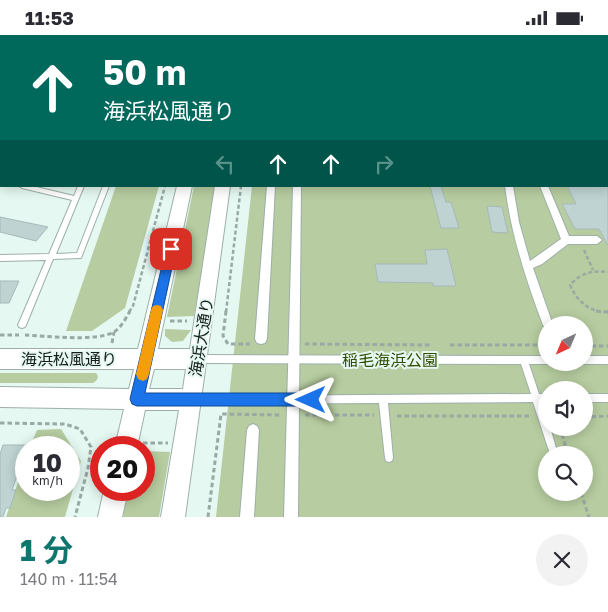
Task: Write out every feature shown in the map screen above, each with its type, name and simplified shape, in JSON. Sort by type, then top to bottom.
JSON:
[{"type":"street","points":[[134,436],[137,399],[185,187]]},
{"type":"street","name":"海浜大通り","points":[[172,517],[198,359],[223,187]]},
{"type":"street","points":[[261,339],[271,187]]},
{"type":"street","points":[[291,517],[297,187]]},
{"type":"street","points":[[508,187],[511,205],[528,266],[545,316]]},
{"type":"street","points":[[544,187],[566,240]]},
{"type":"street","points":[[528,266],[540,261],[566,240],[597,240]]},
{"type":"street","name":"海浜松風通り","points":[[0,359],[198,359]]},
{"type":"street","points":[[0,397],[191,400]]},
{"type":"street","points":[[247,517],[253,430]]},
{"type":"street","points":[[110,517],[114,501]]},
{"type":"lane","points":[[26,187],[75,199]]},
{"type":"lane","points":[[22,325],[80,187]]},
{"type":"lane","points":[[0,258],[79,256],[106,187]]},
{"type":"lane","points":[[198,359],[538,360]]},
{"type":"lane","points":[[524,360],[551,446]]},
{"type":"lane","points":[[593,360],[608,360]]},
{"type":"lane","points":[[593,398],[608,398]]},
{"type":"lane","points":[[383,399],[389,459]]},
{"type":"lane","points":[[191,400],[536,399]]},
{"type":"path","points":[[111,347],[114,332],[126,319],[132,307],[165,187]]},
{"type":"path","points":[[228,344],[223,337],[241,187]]},
{"type":"path","points":[[579,240],[593,270]]},
{"type":"path","points":[[608,272],[593,270],[577,275],[570,285],[576,298],[593,310],[602,313],[608,312]]},
{"type":"path","points":[[166,321],[192,321]]},
{"type":"path","points":[[0,335],[96,336],[114,332]]},
{"type":"path","points":[[304,344],[432,345]]},
{"type":"path","points":[[450,345],[538,345]]},
{"type":"path","points":[[593,345],[608,346]]},
{"type":"path","points":[[208,517],[221,414],[282,415]]},
{"type":"path","points":[[305,415],[375,415]]},
{"type":"path","points":[[395,416],[532,416]]},
{"type":"path","points":[[593,417],[608,417]]},
{"type":"path","points":[[0,423],[65,424],[80,429],[91,447],[88,468],[75,517]]},
{"type":"path","points":[[155,444],[171,443]]},
{"type":"path","points":[[584,501],[589,517]]},
{"type":"green space","points":[[116,187],[159,187],[125,308],[92,331],[66,331]]},
{"type":"green space","points":[[194,187],[216,187],[194,316],[167,317]]},
{"type":"green space","name":"稲毛海浜公園","points":[[252,187],[608,187],[608,517],[216,517]]},
{"type":"green space","points":[[165,329],[191,330],[183,341],[172,342],[165,336]]},
{"type":"green space","points":[[0,373],[96,373],[98,376],[97,380],[93,383],[0,383]]},
{"type":"green space","points":[[61,429],[65,436],[35,436],[37,430]]},
{"type":"green space","points":[[155,451],[170,452],[159,517],[123,517],[126,501],[155,501]]},
{"type":"green space","points":[[15,491],[15,501],[70,501],[65,517],[6,517]]},
{"type":"building","points":[[430,187],[441,187],[446,202],[451,202],[459,228],[441,228]]},
{"type":"building","points":[[568,187],[608,187],[608,246],[599,229],[575,229],[562,204],[576,204]]},
{"type":"building","points":[[487,206],[502,207],[508,233],[492,232]]},
{"type":"building","points":[[0,217],[48,227],[36,241],[0,232]]},
{"type":"building","points":[[447,249],[456,286],[433,286],[433,283],[378,282],[375,264],[427,264],[425,250]]},
{"type":"building","points":[[0,281],[19,281],[9,303],[0,303]]},
{"type":"building","points":[[3,445],[15,445],[15,482],[12,490],[15,490],[15,493],[10,508],[6,508],[3,517],[0,517],[0,454]]},
{"type":"slow traffic","points":[[143,374],[157,310]]},
{"type":"route","points":[[171,249],[137,399],[311,400]]}]
